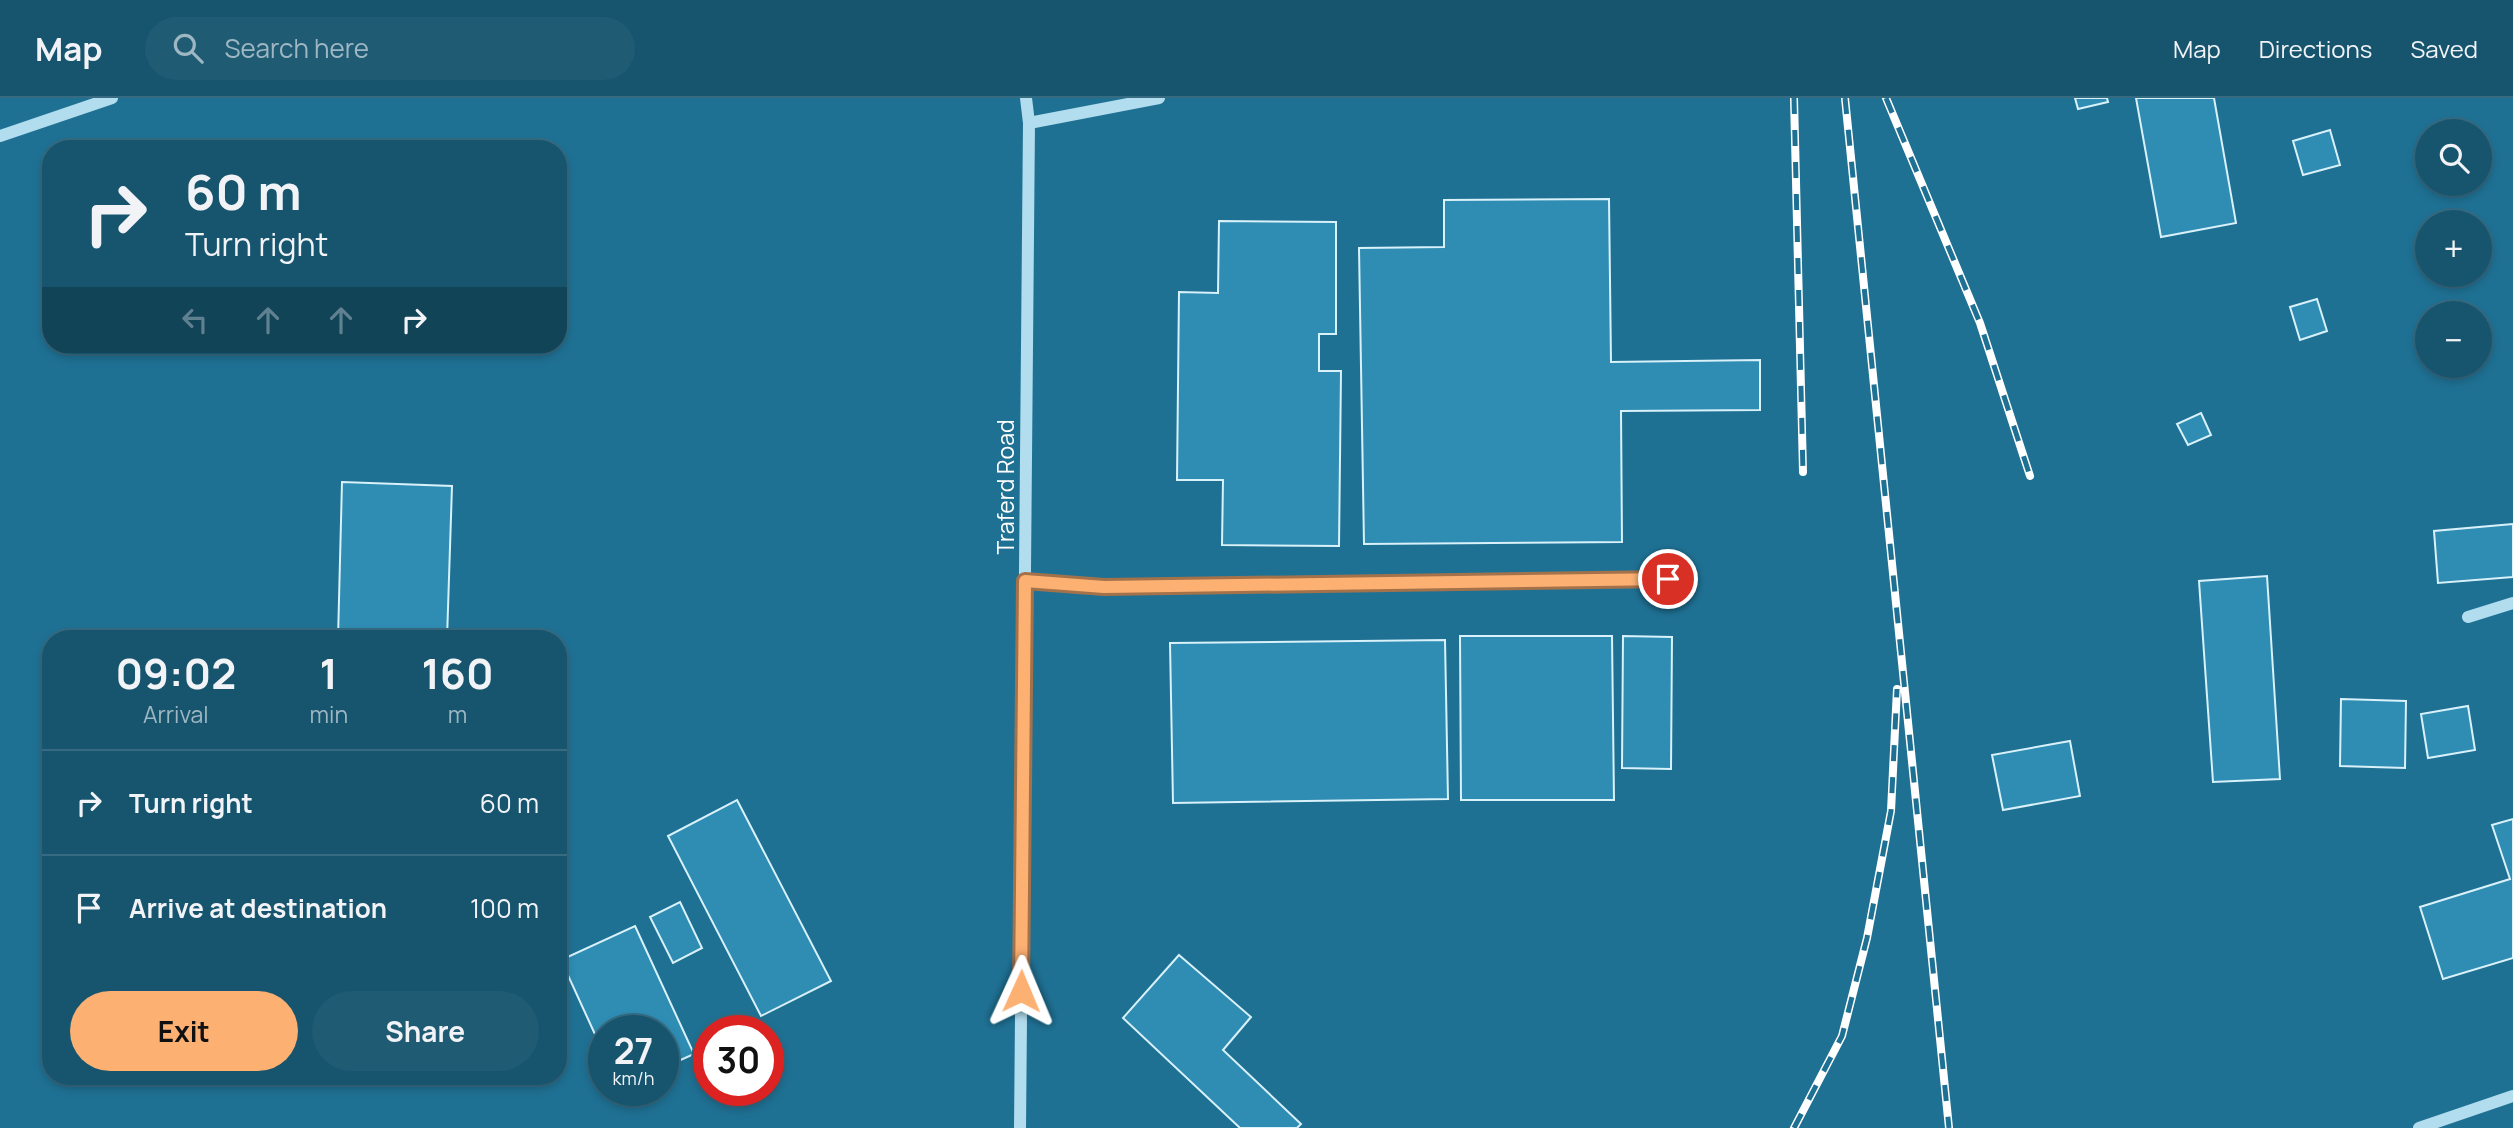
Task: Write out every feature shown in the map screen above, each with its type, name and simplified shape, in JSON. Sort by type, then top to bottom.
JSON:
[{"type":"street","points":[[0,136],[112,98]]},
{"type":"street","name":"Traferd Road","points":[[1020,1128],[1029,123],[1026,98]]},
{"type":"street","points":[[1029,123],[1158,98]]},
{"type":"street","points":[[1025,581],[1104,587],[1668,579]]},
{"type":"street","points":[[2468,617],[2513,603]]},
{"type":"street","points":[[2419,1128],[2513,1096]]},
{"type":"building","points":[[2075,98],[2107,98],[2108,102],[2078,109]]},
{"type":"building","points":[[2136,98],[2214,98],[2236,223],[2161,237]]},
{"type":"building","points":[[2330,130],[2340,165],[2303,175],[2293,141]]},
{"type":"building","points":[[1609,199],[1611,362],[1760,360],[1760,410],[1621,411],[1622,542],[1364,544],[1359,248],[1444,247],[1444,200]]},
{"type":"building","points":[[1219,221],[1336,222],[1336,334],[1319,334],[1319,371],[1341,371],[1339,546],[1222,545],[1223,480],[1177,480],[1179,292],[1218,293]]},
{"type":"building","points":[[2317,299],[2327,331],[2300,340],[2290,307]]},
{"type":"building","points":[[2201,413],[2211,435],[2188,445],[2177,424]]},
{"type":"building","points":[[342,482],[452,486],[447,630],[338,630]]},
{"type":"building","points":[[2513,524],[2513,577],[2438,583],[2434,531]]},
{"type":"building","points":[[2267,576],[2280,779],[2213,782],[2199,581]]},
{"type":"building","points":[[1460,636],[1612,636],[1614,800],[1461,800]]},
{"type":"building","points":[[1623,636],[1672,637],[1671,769],[1622,768]]},
{"type":"building","points":[[1445,640],[1448,799],[1173,803],[1170,643]]},
{"type":"building","points":[[2341,699],[2406,701],[2405,768],[2340,766]]},
{"type":"building","points":[[2468,706],[2475,750],[2428,758],[2421,714]]},
{"type":"building","points":[[2070,741],[2080,796],[2003,810],[1992,755]]},
{"type":"building","points":[[737,800],[831,981],[760,1015],[668,836]]},
{"type":"building","points":[[2513,819],[2513,958],[2443,979],[2420,907],[2510,879],[2492,825]]},
{"type":"building","points":[[680,902],[702,948],[673,963],[650,917]]},
{"type":"building","points":[[635,926],[676,1015],[588,1015],[588,1019],[567,973],[567,957]]},
{"type":"building","points":[[1179,955],[1251,1017],[1223,1050],[1301,1124],[1297,1128],[1240,1128],[1123,1018]]},
{"type":"building","points":[[679,1021],[693,1052],[693,1054],[679,1061]]},
{"type":"railway","points":[[1794,98],[1803,472]]},
{"type":"railway","points":[[1845,98],[1949,1128]]},
{"type":"railway","points":[[1886,98],[1980,323],[2030,476]]},
{"type":"railway","points":[[1794,1128],[1842,1036],[1867,938],[1891,811],[1897,689]]},
{"type":"route","points":[[1021,991],[1025,581],[1104,587],[1668,579]]}]
